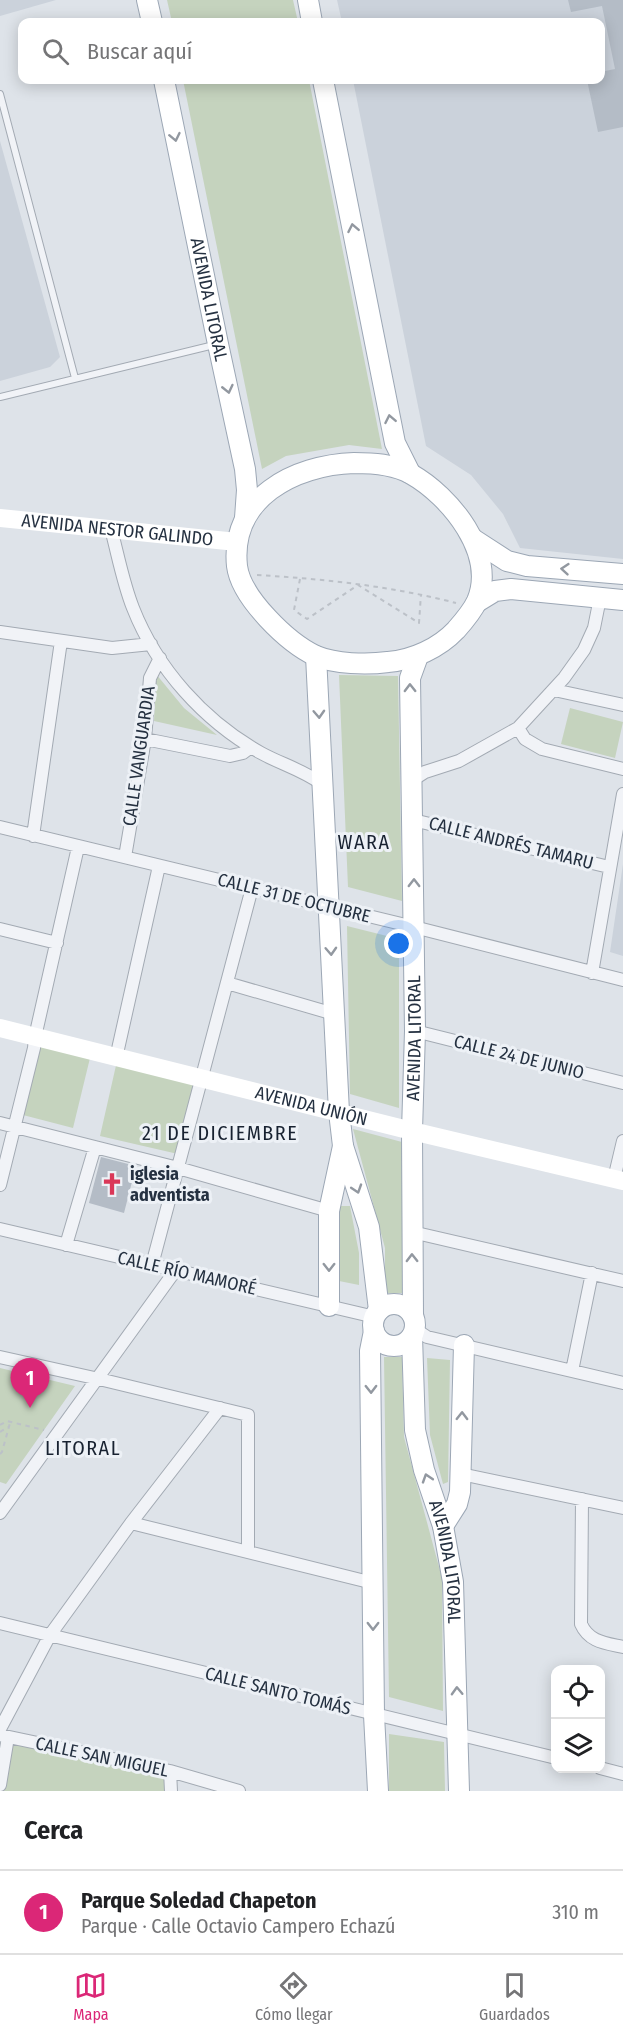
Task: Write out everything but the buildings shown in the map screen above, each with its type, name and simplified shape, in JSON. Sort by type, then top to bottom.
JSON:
[{"type":"main road","points":[[147,0],[151,18]]},
{"type":"main road","points":[[308,0],[311,18]]},
{"type":"main road","name":"AVENIDA LITORAL","points":[[165,84],[245,469],[248,490],[245,519]]},
{"type":"main road","points":[[324,84],[395,443],[410,474]]},
{"type":"main road","points":[[329,464],[378,464],[410,474],[449,503],[473,539],[481,566],[482,581],[475,604],[469,615],[448,638],[418,656],[389,662],[349,663],[316,656],[267,619],[250,597],[239,574],[237,542],[245,519],[263,494],[281,482],[329,464]]},
{"type":"main road","points":[[473,539],[507,561],[527,566],[623,574]]},
{"type":"main road","points":[[475,604],[495,591],[512,589],[623,600]]},
{"type":"main road","points":[[316,656],[339,1112],[343,1146],[369,1227],[376,1319],[383,1342],[396,1346],[408,1341],[414,1327],[404,1306],[390,1304],[376,1319],[370,1351],[374,1715],[378,1791]]},
{"type":"main road","name":"AVENIDA LITORAL","points":[[418,656],[410,678],[415,1031],[412,1131],[415,1430],[424,1470],[443,1526],[453,1582],[459,1791]]},
{"type":"main road","points":[[329,1306],[329,1211],[343,1146]]},
{"type":"main road","points":[[443,1526],[457,1504],[460,1492],[464,1345]]},
{"type":"street","name":"AVENIDA NESTOR GALINDO","points":[[0,518],[237,542]]},
{"type":"street","points":[[111,529],[132,606],[151,644],[171,676],[208,716],[251,747],[311,775],[322,783]]},
{"type":"street","points":[[411,781],[425,772],[459,761],[518,728],[554,690],[584,650],[594,628],[600,598]]},
{"type":"street","points":[[0,632],[112,648],[151,644]]},
{"type":"street","points":[[33,836],[61,641]]},
{"type":"street","name":"CALLE VANGUARDIA","points":[[124,857],[145,739],[150,678],[160,658]]},
{"type":"street","points":[[554,690],[623,705]]},
{"type":"street","points":[[518,728],[525,739],[542,749],[623,769]]},
{"type":"street","points":[[145,739],[230,756],[243,753],[251,747]]},
{"type":"street","points":[[592,973],[623,794]]},
{"type":"street","name":"CALLE ANDRÉS TAMARU","points":[[413,820],[609,867]]},
{"type":"street","name":"CALLE 31 DE OCTUBRE","points":[[0,827],[623,980]]},
{"type":"street","points":[[0,1185],[34,1048],[78,847]]},
{"type":"street","points":[[116,1058],[159,866]]},
{"type":"street","points":[[152,1265],[252,888]]},
{"type":"street","points":[[0,929],[57,943]]},
{"type":"street","points":[[227,984],[334,1014]]},
{"type":"street","name":"AVENIDA UNIÓN","points":[[0,1028],[618,1180]]},
{"type":"street","name":"CALLE 24 DE JUNIO","points":[[415,1031],[623,1083]]},
{"type":"street","points":[[0,1123],[178,1168],[329,1211]]},
{"type":"street","points":[[618,1180],[623,1141]]},
{"type":"street","points":[[66,1245],[95,1147]]},
{"type":"street","name":"CALLE RÍO MAMORÉ","points":[[0,1229],[376,1319]]},
{"type":"street","points":[[412,1232],[623,1281]]},
{"type":"street","points":[[0,1513],[175,1271]]},
{"type":"street","points":[[572,1371],[592,1273]]},
{"type":"street","points":[[414,1327],[428,1337],[623,1383]]},
{"type":"street","points":[[0,1357],[248,1415],[248,1552]]},
{"type":"street","points":[[0,1785],[3,1734],[50,1635],[131,1523],[220,1408]]},
{"type":"street","points":[[461,1474],[623,1508]]},
{"type":"street","points":[[0,1492],[14,1496]]},
{"type":"street","points":[[582,1499],[580,1624],[585,1634],[595,1640],[623,1647]]},
{"type":"street","points":[[131,1523],[373,1583]]},
{"type":"street","name":"CALLE SANTO TOMÁS","points":[[0,1623],[551,1757]]},
{"type":"street","name":"CALLE SAN MIGUEL","points":[[3,1734],[170,1772],[239,1791]]},
{"type":"street","points":[[605,1769],[623,1774]]},
{"type":"street","points":[[170,1772],[171,1791]]},
{"type":"lane","points":[[0,94],[75,378]]},
{"type":"lane","points":[[0,397],[218,344]]},
{"type":"path","points":[[239,574],[358,585],[475,604]]},
{"type":"path","points":[[301,578],[294,610],[307,619],[358,585]]},
{"type":"path","points":[[358,585],[418,623],[420,594]]},
{"type":"path","points":[[0,1425],[7,1421],[44,1431]]},
{"type":"path","points":[[0,1454],[10,1422]]},
{"type":"path","points":[[0,1432],[9,1426]]},
{"type":"shaded area","points":[[0,0],[56,0],[0,16]]},
{"type":"shaded area","points":[[337,0],[623,0],[623,559],[520,548],[503,514],[471,475],[426,446],[354,84],[605,84],[605,18],[341,18]]},
{"type":"shaded area","points":[[0,141],[60,357],[50,367],[0,381]]},
{"type":"shaded area","points":[[623,864],[623,956],[610,952]]},
{"type":"green space","points":[[167,0],[293,0],[297,18],[171,18]]},
{"type":"green space","points":[[184,84],[310,84],[382,449],[349,445],[286,456],[262,469]]},
{"type":"green space","points":[[156,674],[184,708],[217,735],[154,721]]},
{"type":"green space","points":[[339,675],[398,676],[402,901],[348,887]]},
{"type":"green space","points":[[570,708],[623,722],[615,758],[561,744]]},
{"type":"green space","points":[[347,926],[399,939],[399,1108],[350,1094]]},
{"type":"green space","points":[[40,1045],[90,1058],[73,1128],[23,1115]]},
{"type":"green space","points":[[117,1061],[195,1079],[178,1154],[100,1136]]},
{"type":"green space","points":[[353,1129],[402,1142],[402,1293],[385,1293],[385,1248]]},
{"type":"green space","points":[[340,1206],[350,1206],[359,1253],[359,1285],[339,1281]]},
{"type":"green space","points":[[384,1357],[402,1357],[404,1437],[442,1578],[443,1711],[389,1697]]},
{"type":"green space","points":[[427,1358],[450,1360],[448,1482],[443,1484],[430,1435]]},
{"type":"green space","points":[[0,1368],[75,1386],[6,1484],[0,1482]]},
{"type":"green space","points":[[389,1734],[444,1742],[445,1791],[389,1791]]},
{"type":"green space","points":[[13,1740],[167,1775],[168,1791],[4,1791]]},
{"type":"place","name":"iglesia adventista","points":[[112,1184]]},
{"type":"place","name":"Parque Soledad Chapeton","points":[[30,1408]]},
{"type":"district","name":"WARA","points":[[364,842]]},
{"type":"district","name":"21 DE DICIEMBRE","points":[[220,1133]]},
{"type":"district","name":"LITORAL","points":[[83,1448]]}]
